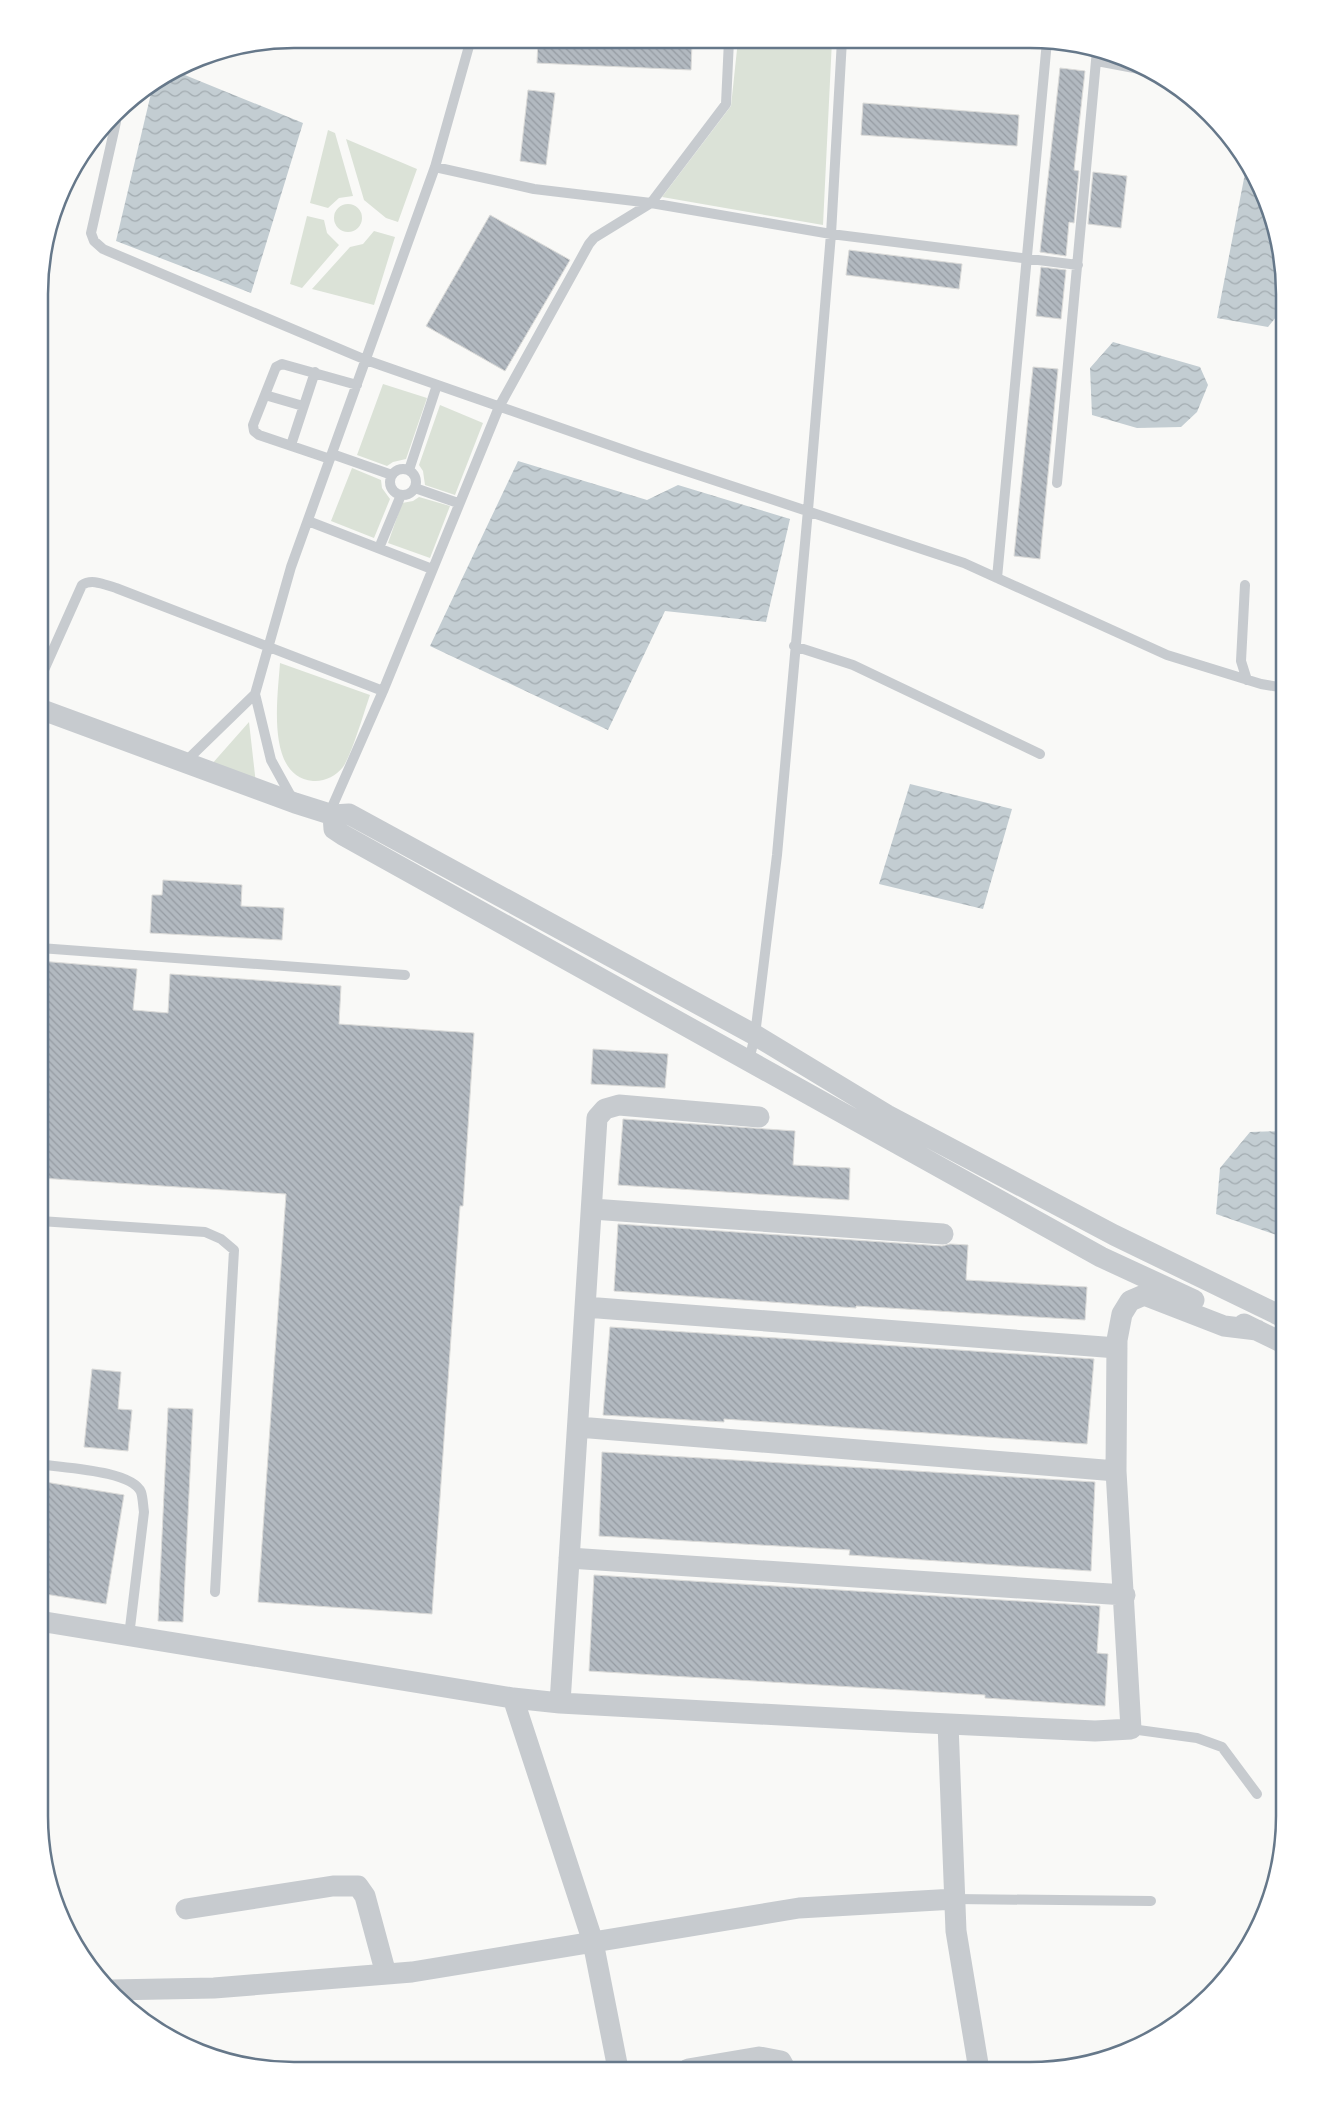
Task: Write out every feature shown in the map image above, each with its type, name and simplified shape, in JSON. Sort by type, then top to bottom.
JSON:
[{"type":"street","points":[[48,712],[295,803],[331,814],[349,814],[755,1035],[887,1115],[1114,1235],[1276,1314]]},
{"type":"street","points":[[331,814],[334,830],[749,1061],[1102,1257],[1276,1340]]},
{"type":"street","points":[[560,1703],[597,1118],[605,1109],[619,1105],[759,1117]]},
{"type":"street","points":[[592,1209],[943,1234]]},
{"type":"street","points":[[1102,1257],[1114,1235]]},
{"type":"street","points":[[48,1622],[513,1698],[560,1703],[1095,1731],[1131,1729],[1125,1595],[1116,1471],[1117,1348],[1122,1314],[1130,1301],[1144,1295],[1224,1326],[1257,1330]]},
{"type":"street","points":[[585,1307],[1117,1348]]},
{"type":"street","points":[[578,1427],[1116,1471]]},
{"type":"street","points":[[569,1558],[1125,1595]]},
{"type":"street","points":[[513,1698],[593,1942],[617,2062]]},
{"type":"street","points":[[948,1724],[956,1931],[978,2062]]},
{"type":"street","points":[[186,1909],[334,1886],[358,1886],[365,1896],[386,1974]]},
{"type":"street","points":[[119,1990],[214,1988],[412,1972],[799,1908],[955,1899]]},
{"type":"street","points":[[729,2062],[759,2057],[782,2062]]},
{"type":"lane","points":[[295,803],[271,760],[255,694],[290,567],[435,168],[468,48]]},
{"type":"lane","points":[[331,814],[499,407],[589,244],[594,238],[651,203],[726,104],[729,48]]},
{"type":"lane","points":[[749,1061],[755,1035],[777,855],[831,234],[842,48]]},
{"type":"lane","points":[[997,578],[1046,48]]},
{"type":"lane","points":[[1057,483],[1097,57]]},
{"type":"lane","points":[[116,122],[91,233],[94,241],[103,249],[366,360],[641,456],[964,563],[1167,655],[1247,680],[1276,686]]},
{"type":"lane","points":[[435,168],[534,189],[651,203],[831,234],[1078,266]]},
{"type":"lane","points":[[357,385],[282,364],[276,367],[253,425],[254,431],[291,445],[392,476]]},
{"type":"lane","points":[[291,445],[315,372]]},
{"type":"lane","points":[[408,470],[437,385]]},
{"type":"lane","points":[[265,395],[303,406]]},
{"type":"lane","points":[[401,469],[408,470],[415,475],[415,488],[409,494],[401,495],[391,488],[392,476],[401,469]]},
{"type":"lane","points":[[415,488],[458,503]]},
{"type":"lane","points":[[379,548],[401,495]]},
{"type":"lane","points":[[308,521],[432,569]]},
{"type":"lane","points":[[48,661],[82,585],[87,582],[116,588],[383,691]]},
{"type":"lane","points":[[1245,585],[1241,661],[1247,680]]},
{"type":"lane","points":[[794,646],[853,665],[1040,754]]},
{"type":"lane","points":[[185,762],[255,694]]},
{"type":"lane","points":[[48,949],[405,975]]},
{"type":"lane","points":[[48,1222],[205,1232],[221,1239],[234,1250],[215,1592]]},
{"type":"lane","points":[[48,1465],[120,1476],[132,1482],[141,1492],[144,1512],[129,1636]]},
{"type":"lane","points":[[1131,1729],[1197,1738],[1222,1747],[1257,1794]]},
{"type":"lane","points":[[955,1899],[1151,1901]]},
{"type":"shaded area","points":[[737,48],[832,48],[823,225],[662,197],[731,106]]},
{"type":"shaded area","points":[[328,130],[335,133],[353,196],[339,198],[328,208],[310,203]]},
{"type":"shaded area","points":[[346,139],[417,169],[398,222],[386,218],[364,200]]},
{"type":"shaded area","points":[[348,204],[358,208],[362,218],[358,228],[348,232],[338,228],[334,218],[338,208]]},
{"type":"shaded area","points":[[307,216],[324,220],[327,233],[339,245],[302,288],[290,284]]},
{"type":"shaded area","points":[[374,231],[395,237],[374,305],[312,289],[350,247],[363,244]]},
{"type":"shaded area","points":[[383,384],[427,398],[406,459],[393,462],[387,466],[357,455]]},
{"type":"shaded area","points":[[440,405],[483,423],[455,495],[425,485],[423,471],[419,465]]},
{"type":"shaded area","points":[[352,468],[381,480],[382,488],[390,499],[374,538],[331,521]]},
{"type":"shaded area","points":[[419,497],[450,506],[430,558],[388,543],[402,503],[413,501]]},
{"type":"shaded area","points":[[280,663],[370,695],[346,761],[343,767],[330,778],[313,781],[298,776],[287,765],[281,750],[278,732],[277,713]]},
{"type":"shaded area","points":[[249,722],[256,784],[211,765]]},
{"type":"water","points":[[183,74],[303,123],[251,293],[116,241],[151,93],[170,80]]},
{"type":"water","points":[[1245,172],[1258,199],[1272,245],[1276,277],[1276,317],[1268,327],[1217,318]]},
{"type":"water","points":[[1113,342],[1200,367],[1208,385],[1197,412],[1181,427],[1137,428],[1092,415],[1090,368]]},
{"type":"water","points":[[518,461],[647,500],[678,485],[790,519],[766,622],[665,611],[608,730],[430,646]]},
{"type":"water","points":[[910,784],[1012,809],[983,909],[879,884]]},
{"type":"water","points":[[1276,1131],[1276,1235],[1216,1214],[1220,1168],[1250,1132]]},
{"type":"building","points":[[538,48],[692,48],[691,70],[537,63]]},
{"type":"building","points":[[1060,68],[1085,71],[1074,170],[1079,171],[1074,223],[1069,222],[1066,256],[1040,252]]},
{"type":"building","points":[[528,90],[555,93],[546,165],[520,161]]},
{"type":"building","points":[[863,103],[1019,115],[1017,146],[861,135]]},
{"type":"building","points":[[1093,172],[1127,176],[1121,228],[1088,224]]},
{"type":"building","points":[[490,215],[570,260],[505,371],[426,326]]},
{"type":"building","points":[[849,250],[962,264],[959,289],[846,275]]},
{"type":"building","points":[[1041,267],[1066,270],[1061,319],[1036,316]]},
{"type":"building","points":[[1033,367],[1058,369],[1040,559],[1014,556]]},
{"type":"building","points":[[163,880],[242,885],[241,906],[284,908],[282,940],[150,933],[152,895],[162,895]]},
{"type":"building","points":[[48,962],[137,969],[133,1010],[168,1013],[170,974],[341,986],[339,1024],[474,1033],[463,1206],[460,1206],[432,1614],[258,1602],[286,1194],[48,1179]]},
{"type":"building","points":[[593,1049],[668,1054],[665,1088],[591,1084]]},
{"type":"building","points":[[623,1119],[795,1131],[793,1165],[850,1168],[849,1200],[618,1185]]},
{"type":"building","points":[[618,1224],[942,1246],[950,1244],[968,1245],[966,1280],[1087,1287],[1085,1320],[856,1306],[856,1308],[614,1291]]},
{"type":"building","points":[[610,1327],[1094,1359],[1087,1444],[724,1419],[724,1422],[603,1415]]},
{"type":"building","points":[[92,1369],[121,1372],[118,1409],[132,1410],[128,1451],[84,1447]]},
{"type":"building","points":[[168,1408],[193,1409],[183,1622],[158,1621]]},
{"type":"building","points":[[602,1452],[1095,1482],[1091,1571],[849,1555],[850,1550],[599,1536]]},
{"type":"building","points":[[48,1482],[124,1495],[106,1604],[48,1594]]},
{"type":"building","points":[[594,1575],[1100,1606],[1097,1653],[1108,1654],[1105,1706],[985,1698],[985,1695],[589,1671]]}]
